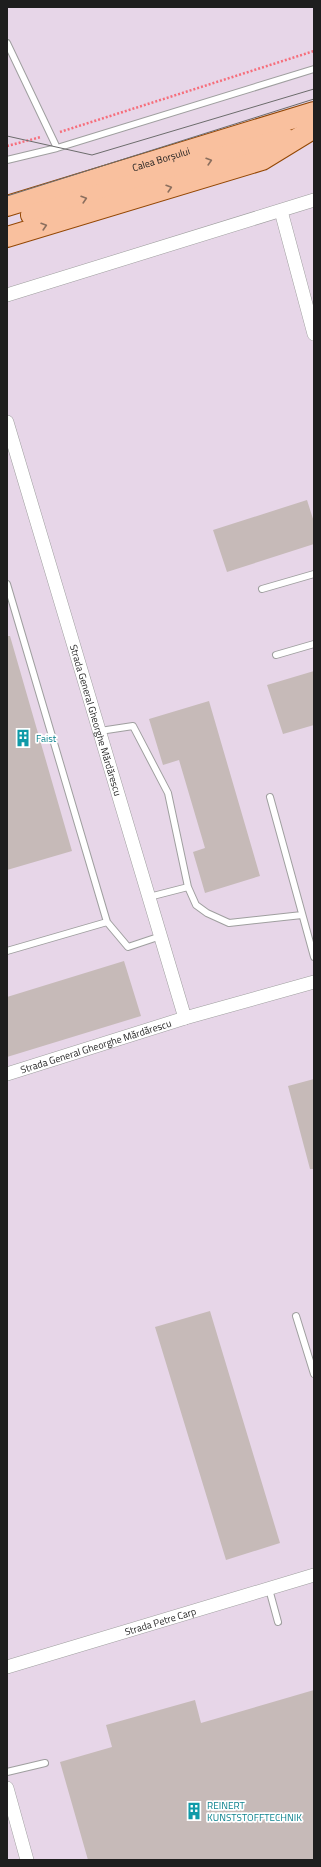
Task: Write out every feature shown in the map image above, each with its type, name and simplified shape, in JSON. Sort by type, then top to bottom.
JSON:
[{"type":"main road","points":[[7,199],[250,123],[311,121]]},
{"type":"main road","points":[[7,237],[262,160],[311,121]]},
{"type":"main road","name":"Calea Borșului","points":[[7,206],[311,121]]},
{"type":"main road","name":"Calea Borșului","points":[[7,222],[311,121]]},
{"type":"street","points":[[7,295],[314,200]]},
{"type":"street","points":[[281,211],[314,334]]},
{"type":"street","name":"Strada General Gheorghe Mărdărescu","points":[[7,422],[185,1018]]},
{"type":"street","name":"Strada General Gheorghe Mărdărescu","points":[[7,1074],[185,1018],[314,982]]},
{"type":"street","name":"Strada Petre Carp","points":[[7,1666],[314,1575]]},
{"type":"street","points":[[7,1788],[28,1860]]},
{"type":"lane","points":[[7,43],[57,148]]},
{"type":"lane","points":[[7,160],[57,148],[314,69]]},
{"type":"lane","points":[[262,589],[314,574]]},
{"type":"lane","points":[[7,584],[107,922],[128,947],[161,936]]},
{"type":"lane","points":[[276,656],[314,644]]},
{"type":"lane","points":[[100,731],[133,726],[168,793],[188,887],[196,905],[207,913],[229,923],[302,915]]},
{"type":"lane","points":[[270,797],[314,957]]},
{"type":"lane","points":[[149,897],[188,887]]},
{"type":"lane","points":[[7,952],[107,922]]},
{"type":"lane","points":[[296,1316],[314,1374]]},
{"type":"lane","points":[[269,1589],[278,1622]]},
{"type":"lane","points":[[7,1772],[45,1763]]},
{"type":"path","points":[[7,146],[27,142],[314,51]]},
{"type":"shaded area","points":[[7,7],[314,7],[314,1860],[7,1860]]},
{"type":"building","points":[[307,500],[314,522],[314,544],[227,572],[213,530]]},
{"type":"building","name":"Faist","points":[[7,636],[10,636],[72,851],[7,870]]},
{"type":"building","points":[[314,671],[314,725],[283,734],[267,685]]},
{"type":"building","points":[[209,701],[260,876],[205,893],[193,852],[205,848],[179,760],[163,765],[149,719]]},
{"type":"building","points":[[124,961],[141,1016],[7,1057],[7,997]]},
{"type":"building","points":[[314,1079],[314,1169],[310,1169],[288,1086]]},
{"type":"building","points":[[210,1311],[280,1543],[226,1560],[155,1327]]},
{"type":"building","name":"REINERT KUNSTSTOFFTECHNIK","points":[[314,1690],[314,1860],[88,1860],[60,1762],[112,1747],[106,1725],[195,1700],[201,1723]]},
{"type":"tram line","points":[[7,136],[92,155],[314,89]]},
{"type":"tram line","points":[[7,196],[314,99]]},
{"type":"place","name":"Faist","points":[[23,738]]},
{"type":"place","name":"REINERT KUNSTSTOFFTECHNIK","points":[[194,1811]]}]
